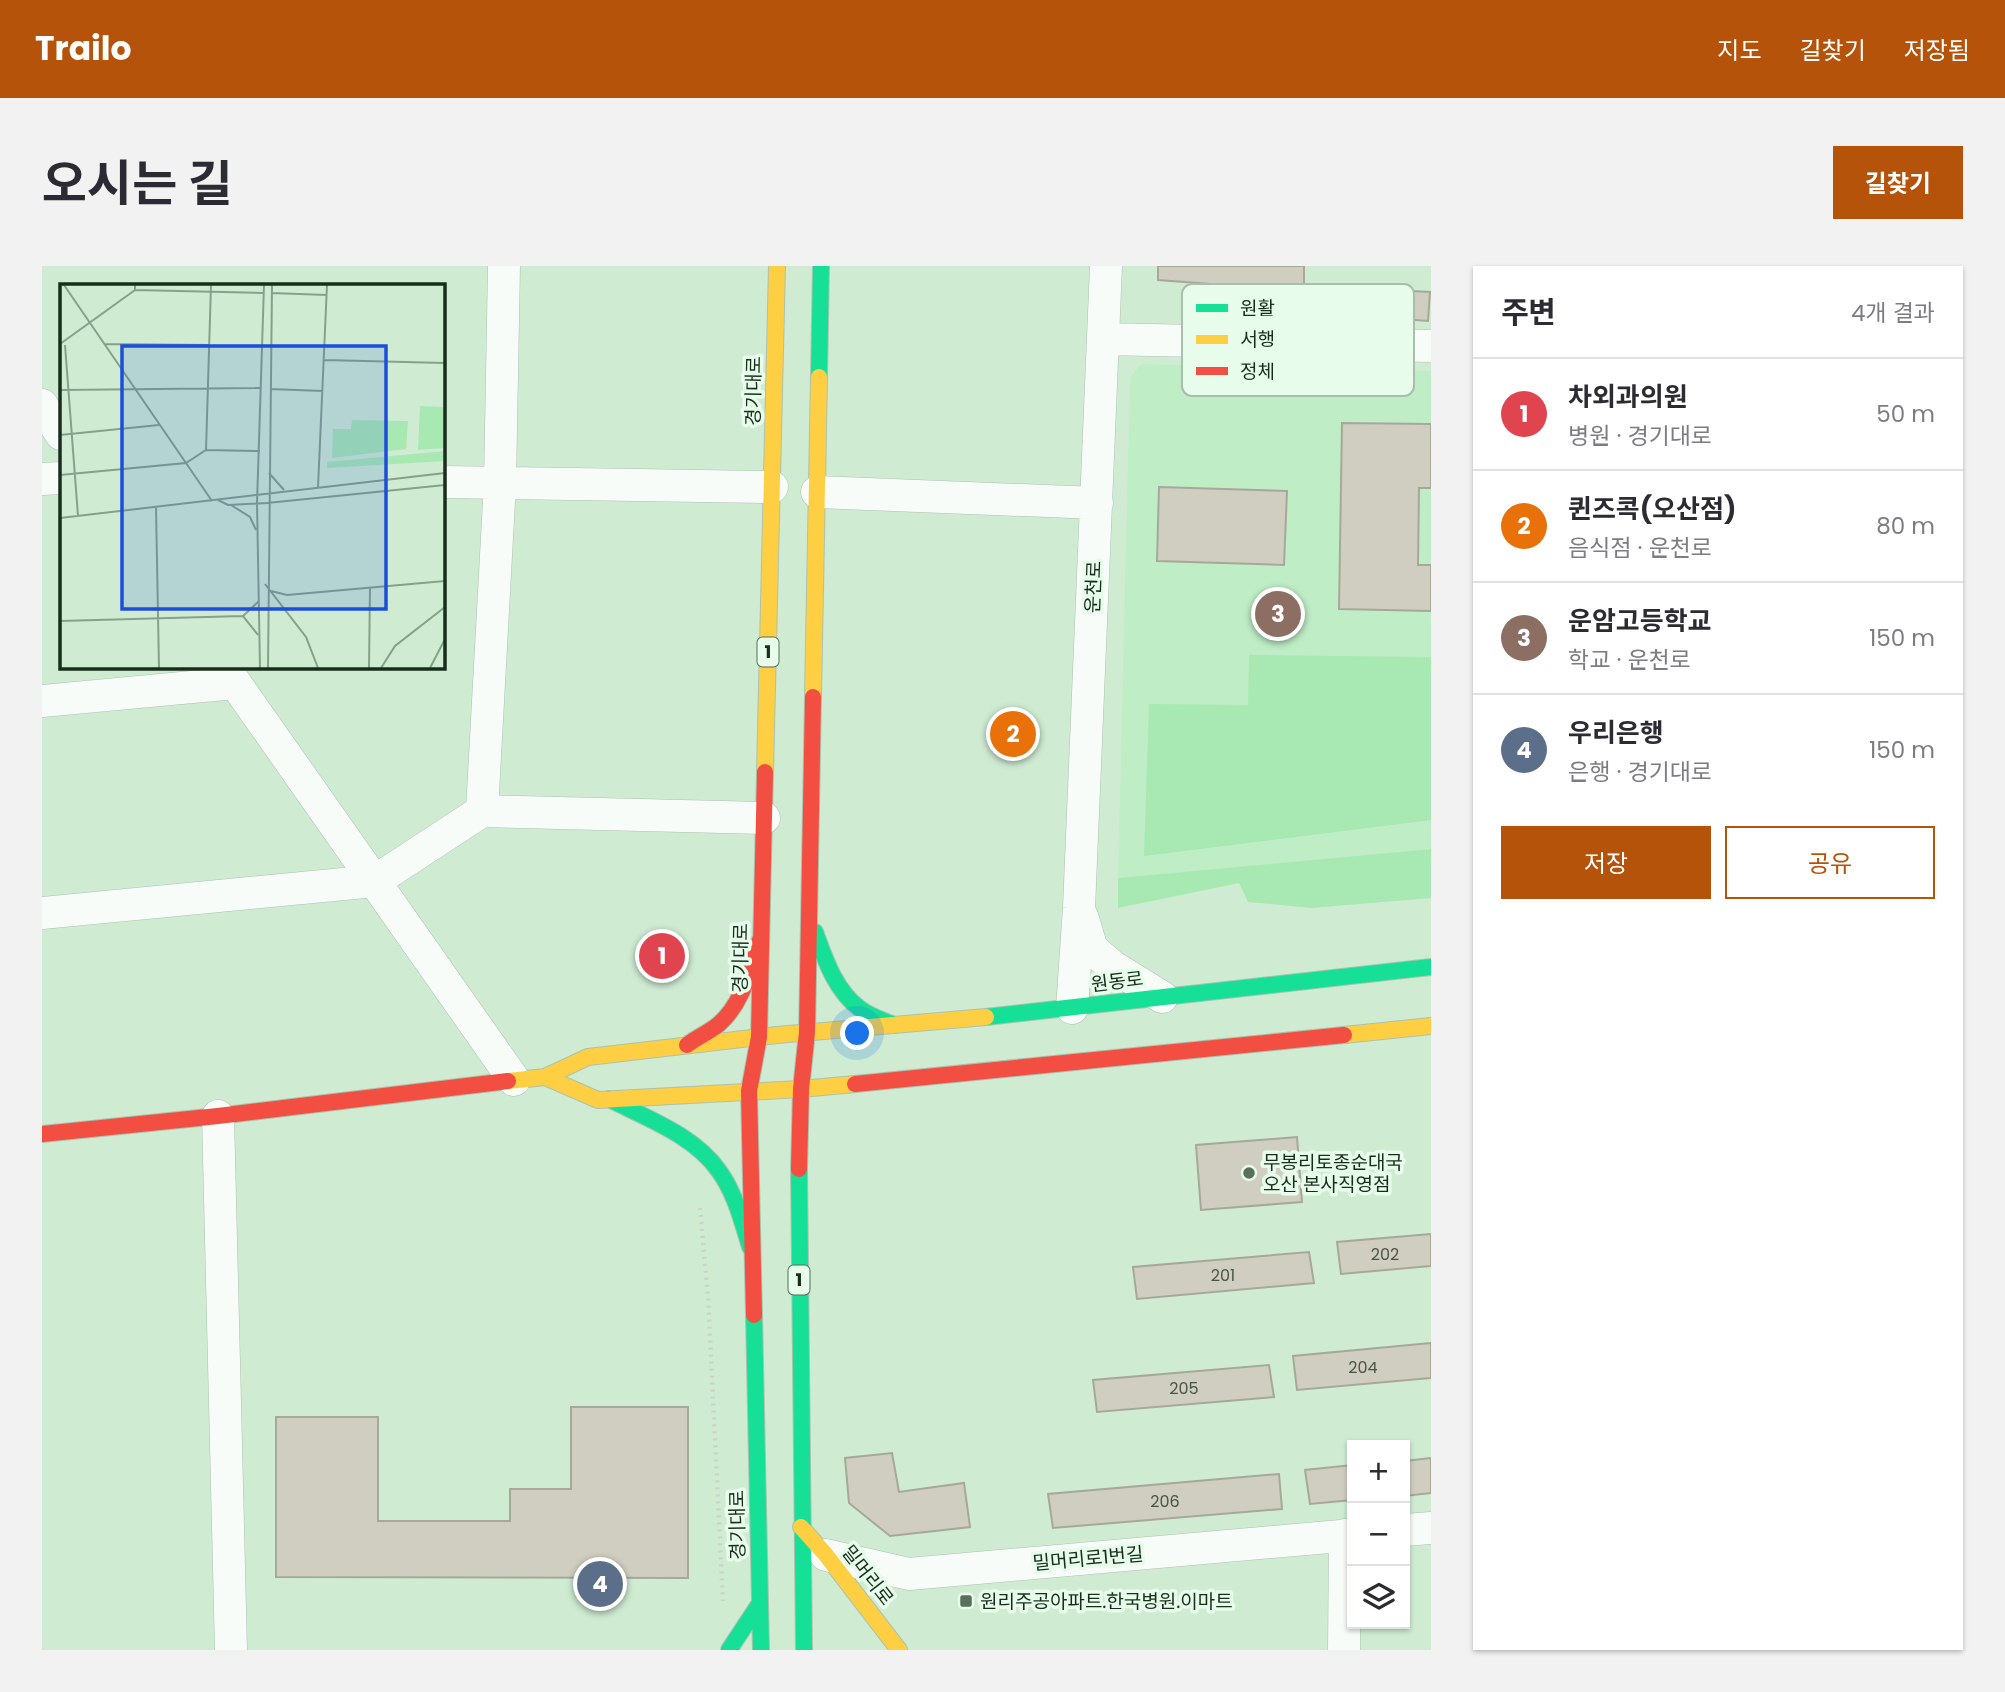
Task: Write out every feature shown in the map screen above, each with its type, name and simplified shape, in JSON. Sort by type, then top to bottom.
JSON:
[{"type":"main road","name":"경기대로","points":[[761,1650],[749,1091],[759,1037],[777,266]]},
{"type":"main road","name":"1","points":[[804,1650],[799,1167],[801,1089],[807,1032],[821,266]]},
{"type":"main road","points":[[809,919],[835,980],[849,998],[858,1007],[894,1025]]},
{"type":"main road","points":[[687,1045],[719,1024],[729,1013],[738,999],[762,935]]},
{"type":"main road","name":"원동로","points":[[530,1079],[588,1058],[687,1045],[1072,1008],[1431,967]]},
{"type":"main road","points":[[42,1134],[530,1079],[598,1100],[801,1089],[1431,1026]]},
{"type":"main road","points":[[830,1102],[858,1084]]},
{"type":"main road","points":[[609,1099],[692,1144],[714,1164],[738,1210],[753,1255]]},
{"type":"main road","points":[[799,1167],[811,1122],[816,1115]]},
{"type":"main road","name":"밀머리로","points":[[757,1491],[802,1527],[899,1650]]},
{"type":"main road","points":[[729,1650],[760,1603]]},
{"type":"street","points":[[482,811],[500,483],[504,266]]},
{"type":"street","name":"운천로","points":[[1072,1008],[1080,908],[1106,266]]},
{"type":"street","points":[[1103,339],[1182,341]]},
{"type":"street","points":[[42,405],[60,432]]},
{"type":"street","points":[[42,479],[60,478]]},
{"type":"street","points":[[444,482],[772,487]]},
{"type":"street","points":[[817,492],[1097,503]]},
{"type":"street","points":[[42,701],[229,675],[375,881],[530,1079]]},
{"type":"street","points":[[42,914],[375,881],[482,811],[764,818]]},
{"type":"street","points":[[1080,908],[1092,949],[1112,966],[1162,997]]},
{"type":"street","points":[[218,1116],[231,1650]]},
{"type":"street","points":[[1410,1530],[1431,1528]]},
{"type":"street","name":"밀머리로1번길","points":[[826,1555],[909,1574],[1347,1535]]},
{"type":"street","points":[[1343,1650],[1347,1566]]},
{"type":"shaded area","points":[[1141,364],[1182,365],[1182,396],[1414,396],[1414,371],[1431,371],[1431,849],[1118,878],[1130,378]]},
{"type":"shaded area","points":[[1249,655],[1431,657],[1431,820],[1144,856],[1149,704],[1248,705]]},
{"type":"shaded area","points":[[1431,849],[1431,898],[1311,908],[1248,902],[1239,883],[1118,908],[1118,878]]},
{"type":"building","points":[[1158,266],[1304,266],[1304,284],[1211,284],[1158,280]]},
{"type":"building","points":[[1414,291],[1430,292],[1428,321],[1414,320]]},
{"type":"building","points":[[1342,423],[1431,424],[1431,488],[1419,488],[1418,565],[1431,565],[1431,611],[1339,609]]},
{"type":"building","points":[[1159,487],[1287,491],[1284,565],[1157,561]]},
{"type":"building","name":"무봉리토종순대국 오산 본사직영점","points":[[1297,1137],[1302,1202],[1201,1210],[1196,1145]]},
{"type":"building","points":[[1431,1234],[1431,1266],[1341,1274],[1337,1242]]},
{"type":"building","points":[[1309,1252],[1314,1283],[1137,1299],[1133,1267]]},
{"type":"building","points":[[1431,1343],[1431,1378],[1297,1390],[1293,1356]]},
{"type":"building","points":[[1269,1365],[1274,1397],[1097,1412],[1093,1380]]},
{"type":"building","points":[[571,1407],[688,1407],[688,1578],[276,1577],[276,1417],[378,1417],[378,1521],[510,1521],[510,1489],[571,1489]]},
{"type":"building","points":[[892,1453],[899,1492],[964,1483],[970,1527],[890,1536],[849,1503],[845,1458]]},
{"type":"building","points":[[1431,1458],[1431,1493],[1410,1495],[1410,1460]]},
{"type":"building","points":[[1347,1466],[1347,1500],[1310,1504],[1305,1470]]},
{"type":"building","points":[[1279,1474],[1282,1509],[1053,1528],[1048,1494]]},
{"type":"traffic: fast","points":[[819,377],[821,266]]},
{"type":"traffic: fast","points":[[815,932],[843,992],[863,1011],[894,1025]]},
{"type":"traffic: fast","points":[[986,1017],[1431,967]]},
{"type":"traffic: fast","points":[[609,1099],[683,1137],[709,1158],[738,1207],[750,1247]]},
{"type":"traffic: fast","points":[[799,1169],[804,1650]]},
{"type":"traffic: fast","points":[[754,1315],[761,1650]]},
{"type":"traffic: fast","points":[[729,1650],[760,1603]]},
{"type":"traffic: slow","points":[[765,772],[777,266]]},
{"type":"traffic: slow","points":[[813,697],[819,377]]},
{"type":"traffic: slow","points":[[508,1081],[545,1077],[588,1057],[777,1035],[986,1017]]},
{"type":"traffic: slow","points":[[1344,1035],[1431,1026]]},
{"type":"traffic: slow","points":[[545,1077],[598,1100],[855,1084]]},
{"type":"traffic: slow","points":[[801,1527],[826,1555],[899,1650]]},
{"type":"traffic: jam","points":[[799,1169],[801,1089],[807,1032],[813,697]]},
{"type":"traffic: jam","points":[[754,1315],[749,1091],[759,1037],[765,772]]},
{"type":"traffic: jam","points":[[687,1045],[712,1030],[734,1006],[745,985],[760,940]]},
{"type":"traffic: jam","points":[[855,1084],[1344,1035]]},
{"type":"traffic: jam","points":[[42,1134],[508,1081]]},
{"type":"place","name":"운암고등학교","points":[[1278,614]]},
{"type":"place","name":"퀸즈콕(오산점)","points":[[1013,734]]},
{"type":"place","name":"차외과의원","points":[[662,956]]},
{"type":"place","name":"무봉리토종순대국 오산 본사직영점","points":[[1249,1173]]},
{"type":"place","name":"우리은행","points":[[600,1584]]},
{"type":"place","name":"원리주공아파트.한국병원.이마트","points":[[966,1601]]}]
